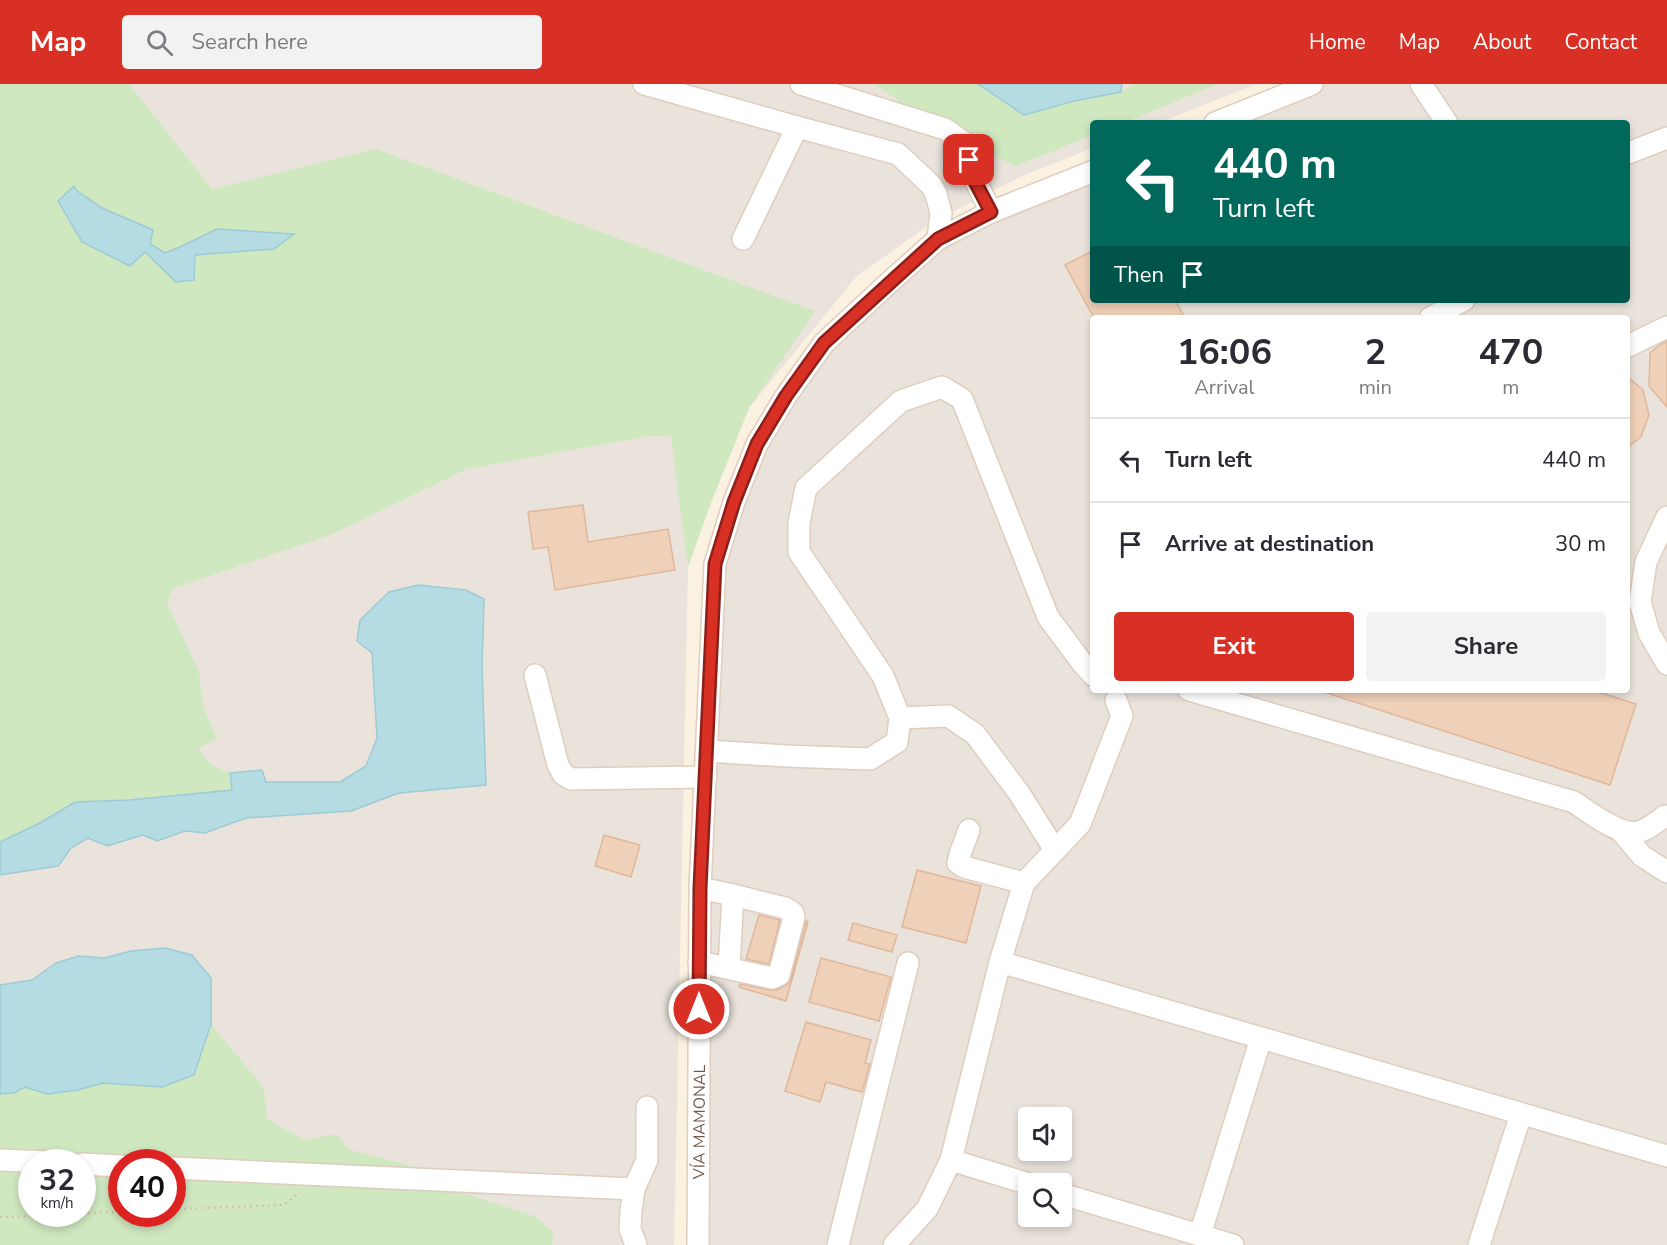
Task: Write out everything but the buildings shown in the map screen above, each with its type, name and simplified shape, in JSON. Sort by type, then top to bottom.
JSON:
[{"type":"street","points":[[644,84],[898,154],[932,186],[936,194],[941,213],[938,239]]},
{"type":"street","points":[[801,84],[945,129],[965,143],[972,176],[991,212]]},
{"type":"street","points":[[1222,120],[1312,84]]},
{"type":"street","points":[[1421,84],[1445,120]]},
{"type":"street","points":[[743,239],[797,127]]},
{"type":"street","points":[[1630,152],[1667,138]]},
{"type":"street","name":"VÍA MAMONAL","points":[[698,1245],[700,888],[715,564],[734,502],[757,444],[786,396],[824,343],[938,239],[991,212],[1090,173]]},
{"type":"street","points":[[1436,315],[1458,303]]},
{"type":"street","points":[[1630,345],[1667,327]]},
{"type":"street","points":[[707,751],[870,759],[897,742],[900,718],[883,676],[799,552],[799,524],[806,488],[901,401],[942,387],[962,399],[1048,616],[1090,672]]},
{"type":"street","points":[[1667,517],[1646,562],[1640,602],[1649,633],[1667,664]]},
{"type":"street","points":[[535,675],[558,765],[563,774],[572,779],[706,777]]},
{"type":"street","points":[[894,1245],[927,1209],[951,1160],[1000,962],[1024,883],[1080,824],[1122,716],[1117,693]]},
{"type":"street","points":[[1199,693],[1574,802],[1621,831],[1639,833],[1666,814]]},
{"type":"street","points":[[900,718],[948,716],[975,734],[1019,793],[1055,850]]},
{"type":"street","points":[[969,830],[958,862],[964,867],[1024,883]]},
{"type":"street","points":[[1621,831],[1642,856],[1667,872]]},
{"type":"street","points":[[699,962],[772,978],[777,976],[794,917],[793,913],[785,908],[700,888]]},
{"type":"street","points":[[729,968],[733,895]]},
{"type":"street","points":[[1000,962],[1667,1156]]},
{"type":"street","points":[[838,1245],[908,963]]},
{"type":"street","points":[[1200,1235],[1261,1038]]},
{"type":"street","points":[[636,1245],[630,1229],[631,1211],[634,1189],[647,1160],[647,1107]]},
{"type":"street","points":[[1479,1245],[1521,1114]]},
{"type":"street","points":[[0,1160],[18,1161]]},
{"type":"street","points":[[951,1160],[1018,1181]]},
{"type":"street","points":[[186,1169],[634,1189]]},
{"type":"street","points":[[1072,1197],[1233,1245]]},
{"type":"path","points":[[186,1208],[284,1204],[322,1175]]},
{"type":"path","points":[[0,1217],[18,1216]]},
{"type":"shaded area","points":[[0,84],[1257,84],[1166,120],[1090,120],[1090,149],[1022,176],[933,222],[856,277],[749,408],[688,567],[674,1245],[0,1245],[0,1094],[14,1093],[131,951],[104,958],[79,956],[56,963],[32,980],[0,985]]},
{"type":"shaded area","points":[[1312,84],[1667,84],[1667,1245],[698,1245],[715,564],[786,396],[938,239],[1090,172],[1090,303],[1630,303],[1630,120],[1222,120]]},
{"type":"green space","points":[[0,84],[129,84],[212,189],[376,149],[815,311],[749,408],[688,567],[671,436],[649,436],[467,469],[328,536],[173,588],[167,603],[199,672],[203,706],[217,739],[198,748],[211,765],[230,773],[232,790],[129,800],[75,802],[40,823],[0,842]]},
{"type":"green space","points":[[873,84],[978,84],[1024,115],[1074,101],[1121,92],[1133,84],[1218,84],[1130,120],[1090,120],[1090,136],[1016,166],[941,132]]},
{"type":"green space","points":[[211,1024],[264,1088],[267,1119],[304,1140],[337,1134],[348,1149],[444,1175],[463,1193],[535,1216],[553,1233],[552,1245],[0,1245],[0,1094],[14,1093],[25,1087],[47,1094],[78,1090],[103,1083],[162,1087],[194,1075]]},
{"type":"water","points":[[978,84],[1122,84],[1121,92],[1074,101],[1024,115]]},
{"type":"water","points":[[74,186],[76,190],[102,208],[153,230],[150,244],[165,253],[217,229],[294,234],[274,249],[195,255],[194,280],[176,282],[145,252],[130,266],[82,242],[58,201]]},
{"type":"water","points":[[418,585],[466,590],[484,599],[482,668],[486,785],[399,793],[351,811],[246,818],[205,833],[185,831],[157,841],[143,835],[107,846],[88,838],[71,848],[58,866],[0,875],[0,842],[40,823],[75,802],[129,800],[232,790],[230,773],[262,770],[266,782],[340,782],[366,766],[377,738],[372,653],[357,641],[360,620],[389,592]]},
{"type":"water","points":[[165,948],[192,955],[211,978],[211,1024],[194,1075],[162,1087],[103,1083],[78,1090],[47,1094],[25,1087],[14,1093],[0,1094],[0,985],[32,980],[56,963],[79,956],[104,958],[131,951]]},
{"type":"route","points":[[699,1009],[700,888],[715,564],[734,502],[757,444],[786,396],[824,343],[938,239],[991,212],[972,176],[969,160]]}]
